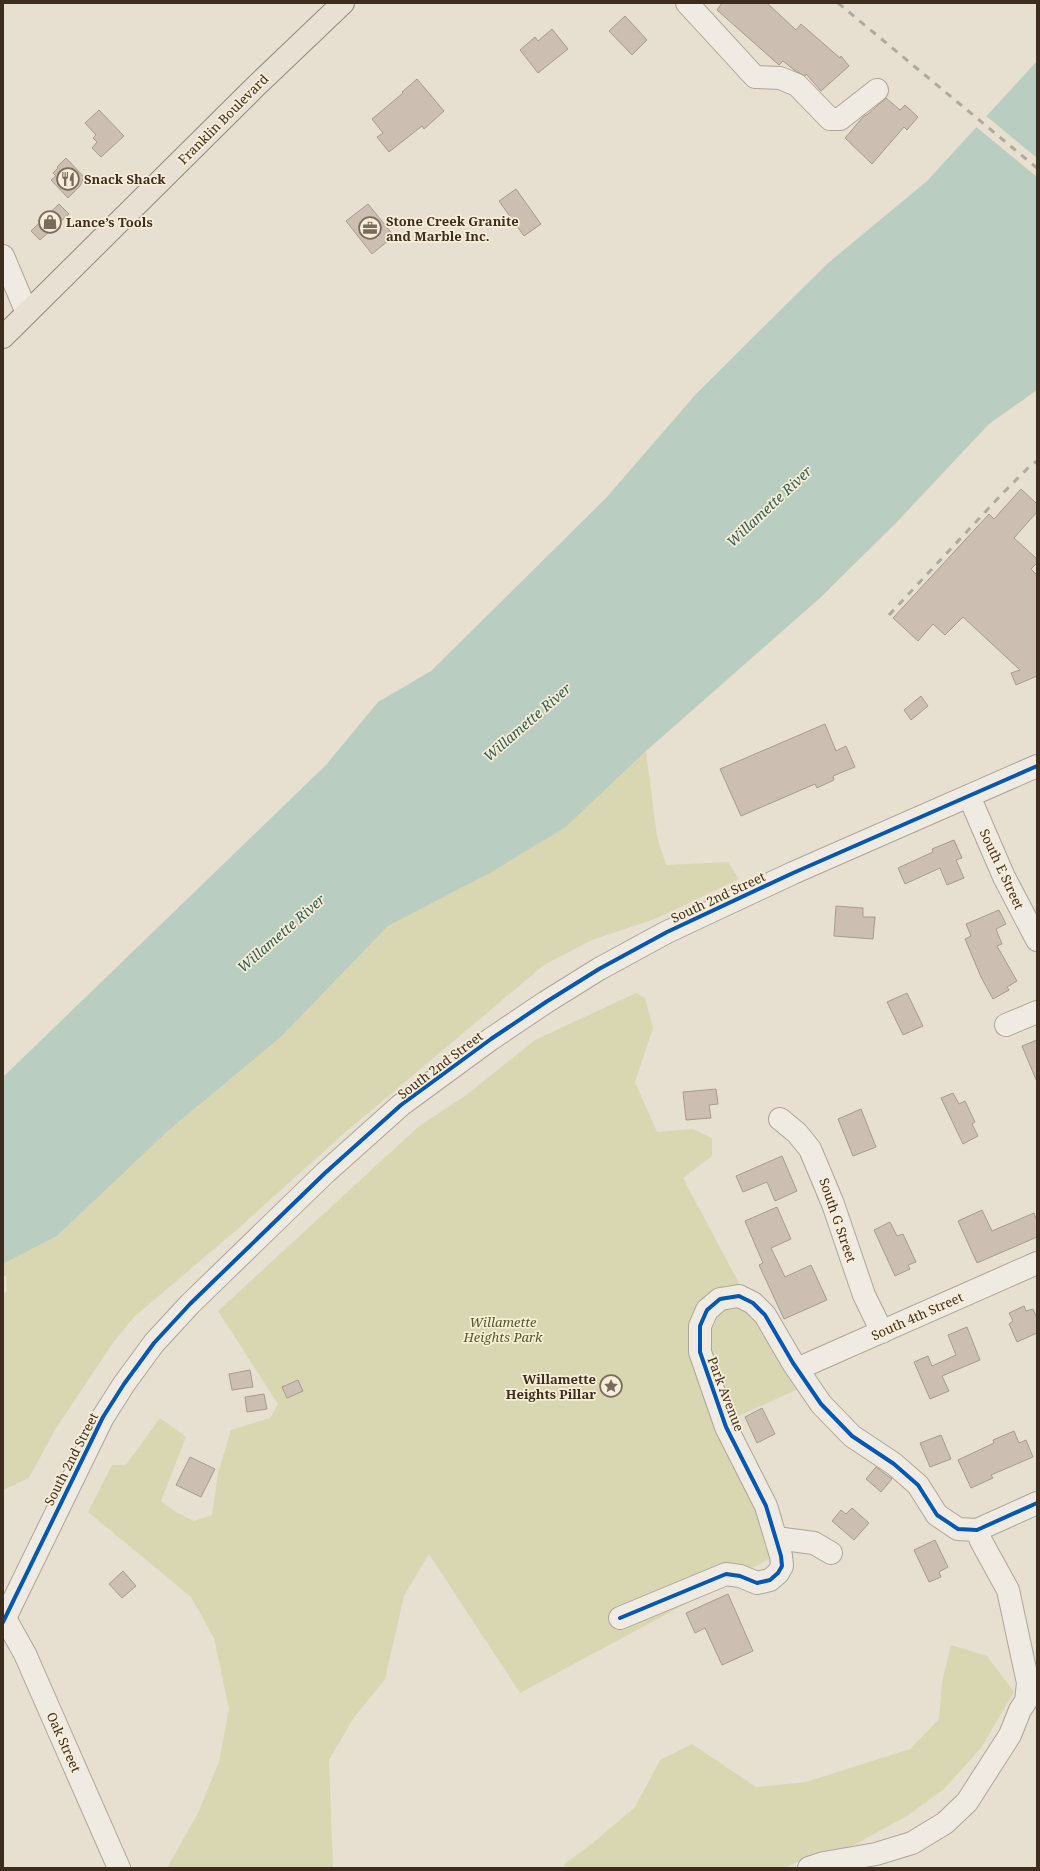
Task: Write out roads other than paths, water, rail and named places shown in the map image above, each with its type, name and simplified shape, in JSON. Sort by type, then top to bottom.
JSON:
[{"type":"main road","name":"Franklin Boulevard","points":[[3,337],[256,86],[343,3]]},
{"type":"street","points":[[687,3],[755,77],[780,78],[797,85],[830,119],[840,119],[877,90]]},
{"type":"street","points":[[3,256],[27,313]]},
{"type":"street","name":"South 2nd Street","points":[[4,1620],[103,1417],[124,1384],[154,1344],[190,1304],[325,1173],[401,1106],[491,1039],[546,1002],[599,969],[667,932],[786,876],[1037,766]]},
{"type":"street","name":"South E Street","points":[[969,796],[1004,877],[1037,940]]},
{"type":"street","points":[[1006,1025],[1037,1012]]},
{"type":"street","name":"South G Street","points":[[780,1119],[797,1132],[813,1155],[833,1204],[862,1289],[882,1332]]},
{"type":"street","name":"South 4th Street","points":[[798,1369],[1037,1263]]},
{"type":"street","name":"Park Avenue","points":[[620,1618],[726,1574],[740,1576],[757,1583],[770,1580],[778,1573],[782,1566],[781,1556],[766,1506],[726,1426],[700,1352],[700,1326],[707,1310],[720,1299],[739,1296],[753,1302],[765,1315],[821,1404],[852,1436],[894,1464],[918,1485],[938,1515],[958,1529],[977,1530]]},
{"type":"street","points":[[809,1868],[824,1863],[876,1854],[912,1843],[945,1823],[967,1802],[1010,1735],[1020,1710],[1026,1701],[1028,1683],[1008,1590],[977,1530],[1037,1503]]},
{"type":"street","points":[[776,1538],[814,1543],[831,1553]]},
{"type":"street","name":"Oak Street","points":[[4,1620],[25,1654],[119,1868]]},
{"type":"water","name":"Willamette River","points":[[1037,61],[1037,390],[989,424],[896,523],[820,598],[646,751],[566,827],[490,873],[388,926],[282,1036],[169,1130],[57,1236],[3,1264],[3,1077],[326,765],[378,702],[431,671],[606,498],[696,394],[827,264],[927,181]]},
{"type":"railway","points":[[838,3],[1037,168]]},
{"type":"railway","points":[[889,615],[1002,494],[1037,461]]},
{"type":"place","name":"Snack Shack","points":[[68,179]]},
{"type":"place","name":"Lance’s Tools","points":[[50,222]]},
{"type":"place","name":"Stone Creek Granite and Marble Inc.","points":[[370,228]]},
{"type":"place","name":"Willamette Heights Pillar","points":[[611,1386]]},
{"type":"park label","name":"Willamette Heights Park","points":[[503,1330]]}]
